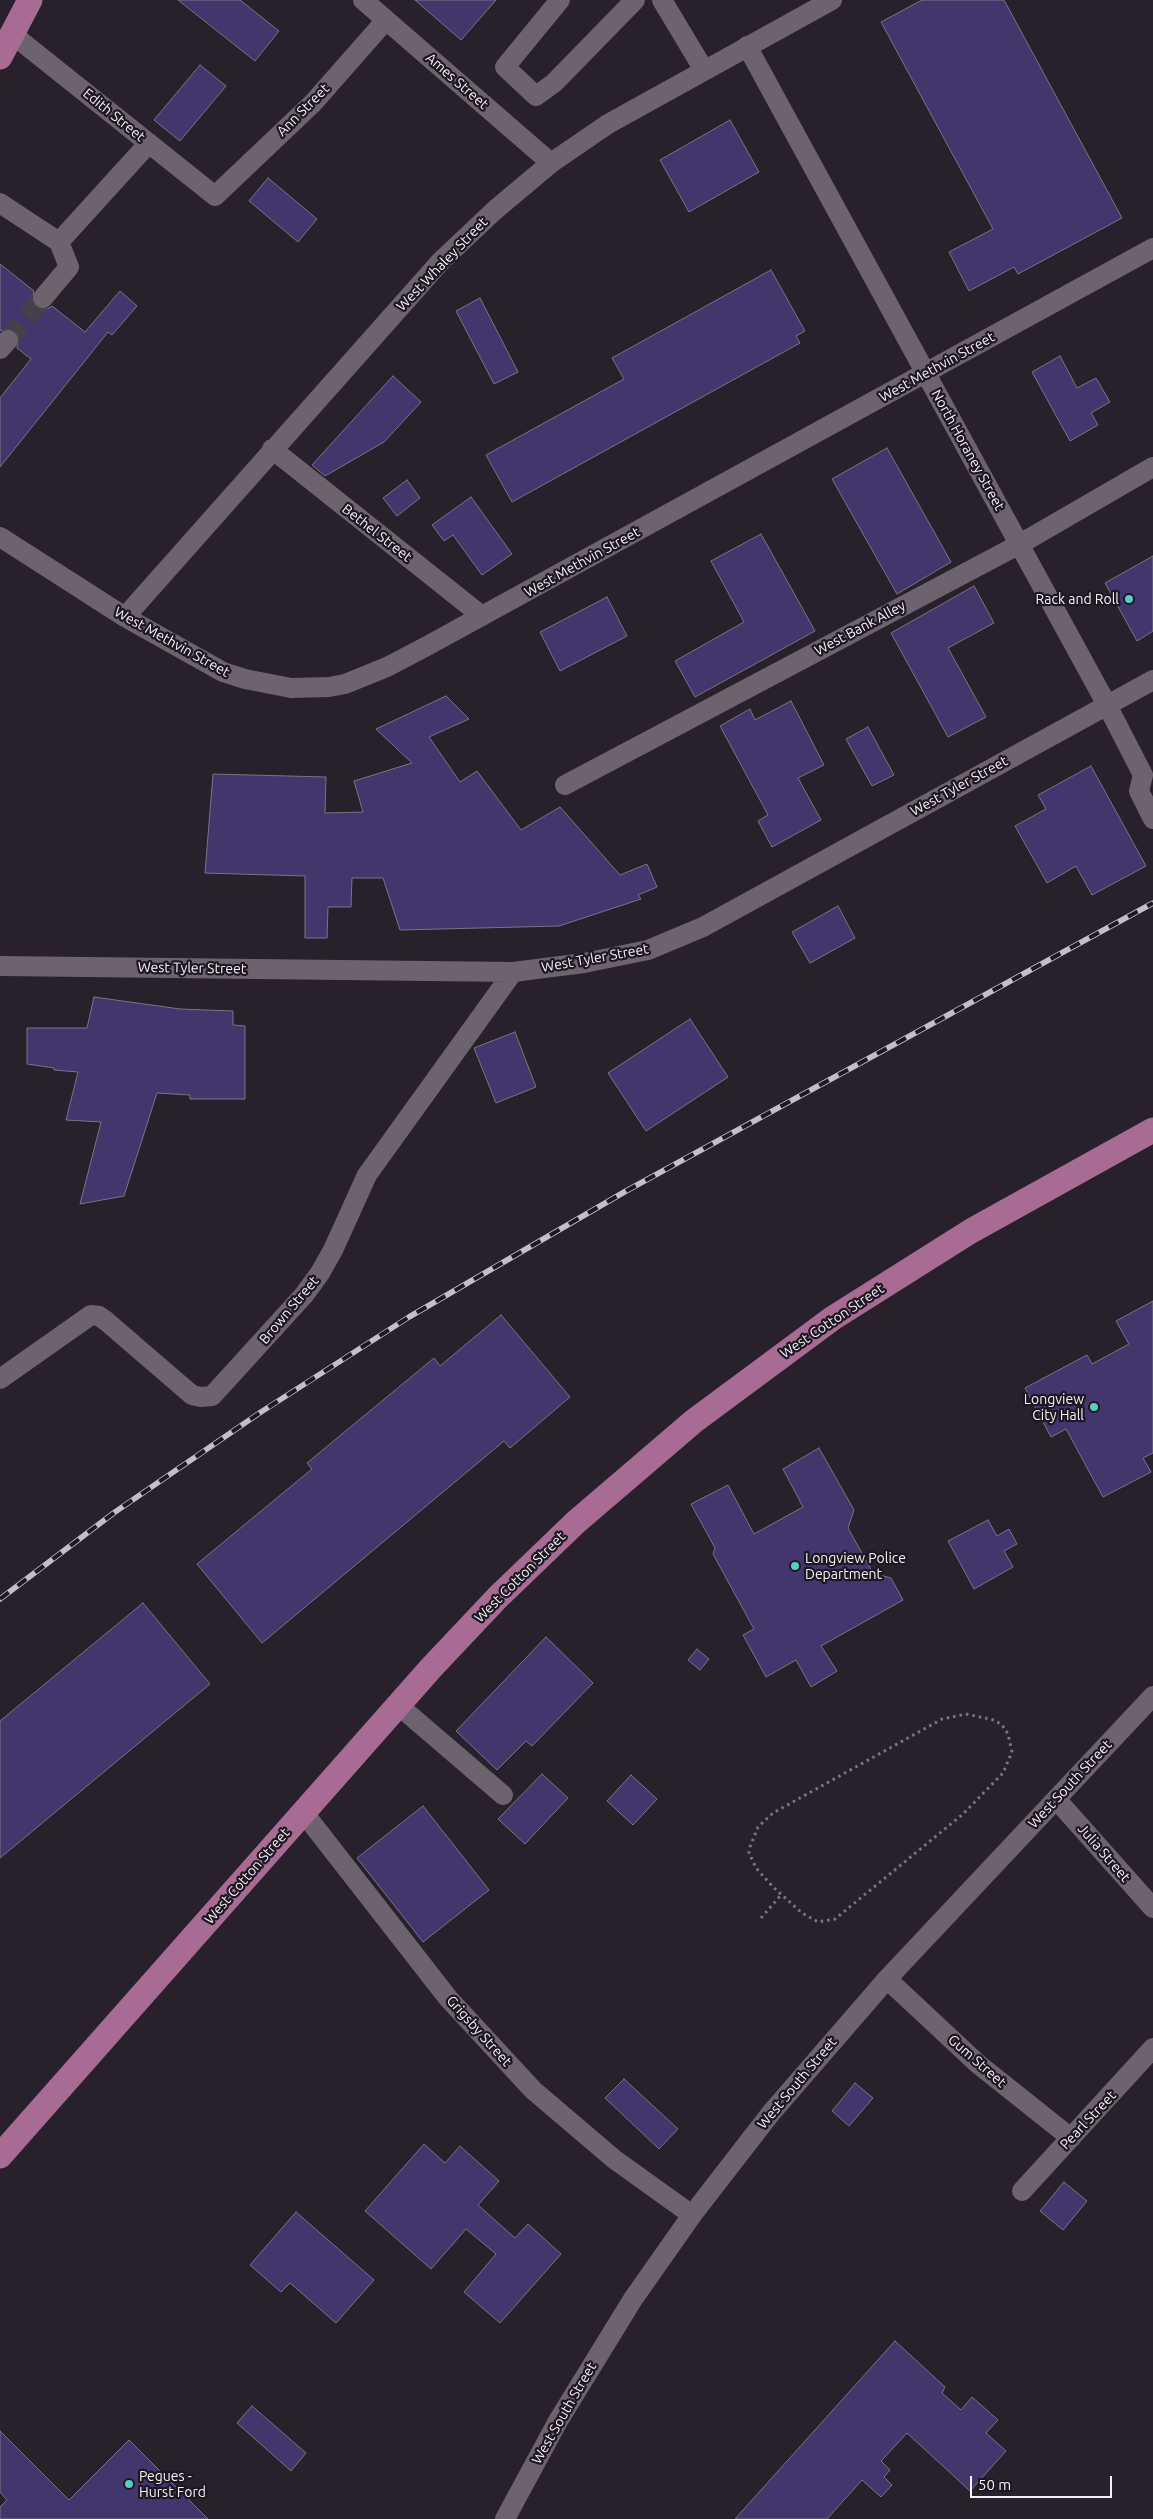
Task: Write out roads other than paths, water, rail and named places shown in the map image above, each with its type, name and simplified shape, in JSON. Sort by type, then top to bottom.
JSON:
[{"type":"main road","points":[[0,58],[30,0]]},
{"type":"main road","name":"West Cotton Street","points":[[0,2156],[398,1705],[479,1617],[576,1522],[722,1399],[809,1335],[906,1271],[978,1227],[1153,1130]]},
{"type":"street","name":"Ames Street","points":[[363,0],[552,163]]},
{"type":"street","points":[[560,0],[504,67],[536,96],[554,83],[635,0]]},
{"type":"street","points":[[662,0],[704,70]]},
{"type":"street","name":"West Whaley Street","points":[[125,617],[272,449],[454,247],[552,163],[608,124],[832,0]]},
{"type":"street","name":"Ann Street","points":[[216,196],[313,103],[386,20]]},
{"type":"street","name":"Edith Street","points":[[12,34],[216,196]]},
{"type":"street","name":"North Horaney Street","points":[[747,46],[1148,777],[1139,791],[1153,819]]},
{"type":"street","points":[[59,242],[149,143]]},
{"type":"street","points":[[0,203],[59,242],[69,267],[43,298]]},
{"type":"street","name":"West Methvin Street","points":[[0,537],[125,617],[223,672],[270,685],[308,688],[329,687],[366,677],[482,616],[1153,248]]},
{"type":"street","name":"Bethel Street","points":[[272,449],[482,616]]},
{"type":"street","name":"West Bank Alley","points":[[565,785],[1020,544],[1153,467]]},
{"type":"street","name":"West Tyler Street","points":[[0,966],[513,972],[617,957],[648,950],[679,938],[1153,680]]},
{"type":"street","name":"Brown Street","points":[[0,1379],[91,1315],[99,1316],[106,1321],[192,1395],[201,1398],[212,1396],[304,1294],[320,1273],[333,1250],[366,1175],[513,972]]},
{"type":"street","name":"West South Street","points":[[505,2519],[535,2461],[594,2360],[692,2214],[771,2112],[888,1979],[1153,1696]]},
{"type":"street","points":[[398,1705],[503,1794]]},
{"type":"street","name":"Julia Street","points":[[1056,1798],[1153,1908]]},
{"type":"street","name":"Grigsby Street","points":[[303,1812],[448,1998],[533,2090],[614,2159],[692,2214]]},
{"type":"street","name":"Gum Street","points":[[888,1979],[978,2064],[1072,2138]]},
{"type":"street","name":"Pearl Street","points":[[1022,2191],[1153,2048]]},
{"type":"tunnel","points":[[8,340],[43,298]]},
{"type":"railway","points":[[0,1599],[115,1512],[261,1412],[409,1317],[626,1191],[1153,903]]},
{"type":"place","name":"Rack and Roll","points":[[1129,599]]},
{"type":"place","name":"Longview City Hall","points":[[1094,1407]]},
{"type":"place","name":"Longview Police Department","points":[[795,1566]]},
{"type":"place","name":"Pegues - Hurst Ford","points":[[129,2484]]}]
